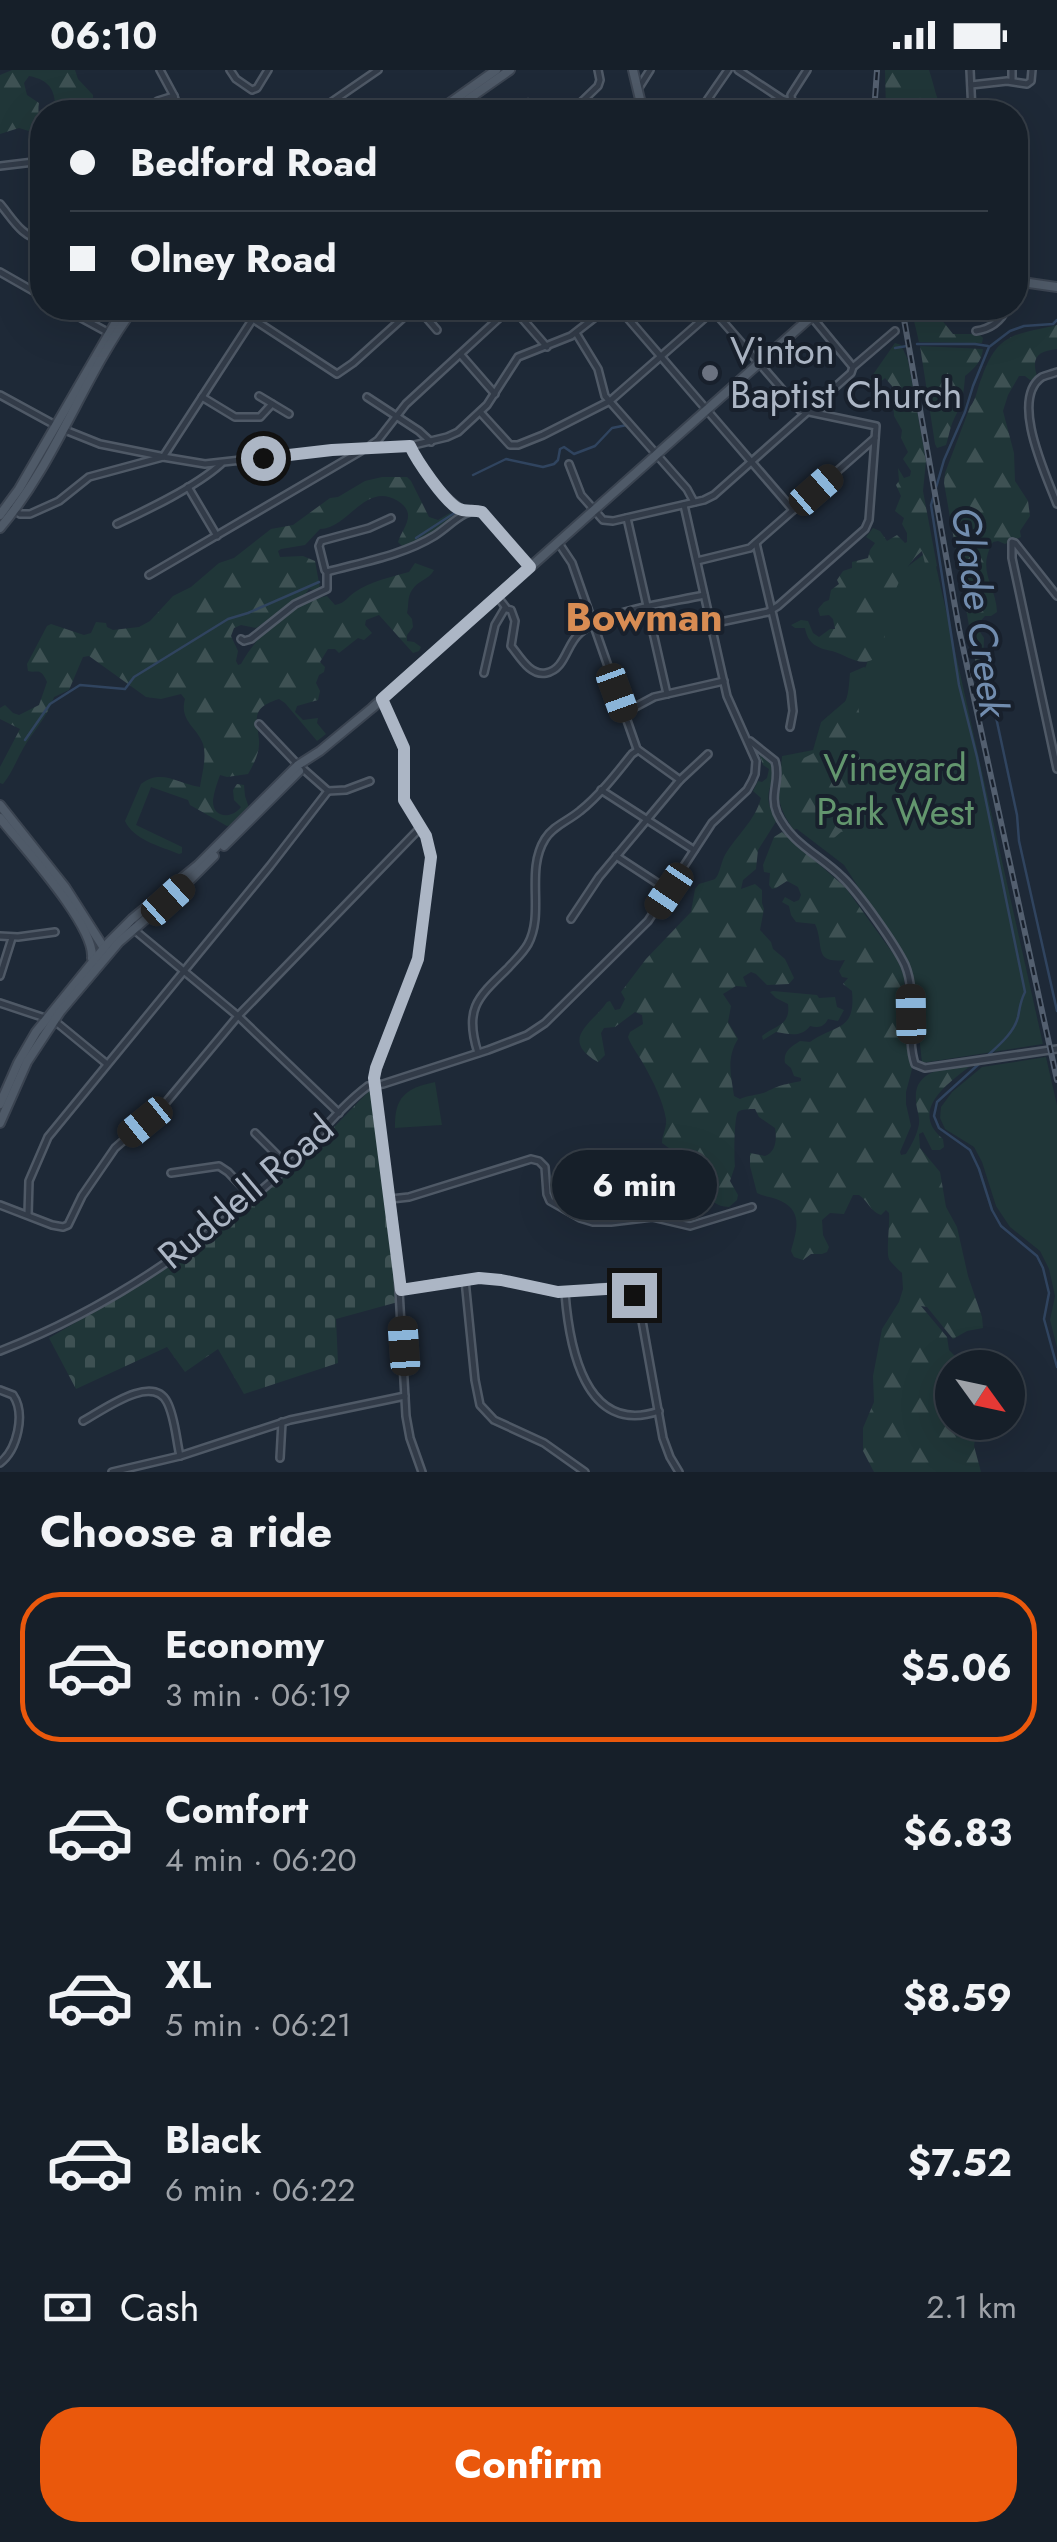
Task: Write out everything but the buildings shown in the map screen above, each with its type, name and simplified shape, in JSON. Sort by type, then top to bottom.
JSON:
[{"type":"main road","points":[[453,100],[496,70]]},
{"type":"main road","points":[[467,100],[510,70]]},
{"type":"main road","points":[[633,70],[639,100]]},
{"type":"main road","points":[[1028,283],[1057,287]]},
{"type":"main road","points":[[0,528],[119,320]]},
{"type":"main road","points":[[112,335],[124,320]]},
{"type":"main road","points":[[0,1123],[50,1020],[90,964],[133,924],[192,879],[300,766],[382,699],[806,320]]},
{"type":"main road","points":[[0,515],[12,507]]},
{"type":"main road","points":[[0,805],[66,887],[103,952]]},
{"type":"main road","points":[[0,818],[103,952]]},
{"type":"main road","points":[[72,909],[92,946],[90,964]]},
{"type":"main road","points":[[0,1104],[18,1062],[103,952]]},
{"type":"street","points":[[160,70],[175,100]]},
{"type":"street","points":[[230,70],[252,90],[268,70]]},
{"type":"street","points":[[335,100],[378,70]]},
{"type":"street","points":[[583,100],[598,86],[598,70]]},
{"type":"street","points":[[638,89],[650,70]]},
{"type":"street","points":[[707,100],[728,70]]},
{"type":"street","points":[[738,70],[785,100]]},
{"type":"street","points":[[791,100],[792,92],[807,70]]},
{"type":"street","points":[[970,70],[971,100]]},
{"type":"street","points":[[1012,70],[1012,82]]},
{"type":"street","points":[[970,85],[1022,85],[1030,83],[1032,70]]},
{"type":"street","points":[[161,100],[174,96]]},
{"type":"street","points":[[0,166],[30,163]]},
{"type":"street","points":[[0,204],[30,237]]},
{"type":"street","points":[[0,272],[30,289]]},
{"type":"street","points":[[84,320],[112,335]]},
{"type":"street","points":[[12,507],[24,515],[30,514],[60,501],[90,477],[163,456],[251,320]]},
{"type":"street","points":[[255,320],[337,374],[402,320]]},
{"type":"street","points":[[427,320],[437,330]]},
{"type":"street","points":[[149,576],[378,440],[396,416],[498,320]]},
{"type":"street","points":[[522,320],[546,347]]},
{"type":"street","points":[[0,395],[100,444],[204,464],[410,446],[452,435],[480,412],[518,357],[576,333],[592,320]]},
{"type":"street","points":[[630,320],[793,510]]},
{"type":"street","points":[[480,412],[506,442],[518,445],[559,428],[610,401],[701,320]]},
{"type":"street","points":[[711,624],[772,610],[865,529],[869,520],[876,426],[806,414],[793,404],[724,320]]},
{"type":"street","points":[[814,320],[852,368]]},
{"type":"street","points":[[976,331],[986,330],[999,320]]},
{"type":"street","points":[[568,464],[580,496],[603,520],[628,518],[713,496],[894,332]]},
{"type":"street","points":[[576,333],[598,369],[604,393],[694,502]]},
{"type":"street","points":[[461,355],[495,394]]},
{"type":"street","points":[[1057,372],[1038,381],[1028,417],[1057,504]]},
{"type":"street","points":[[258,396],[289,414]]},
{"type":"street","points":[[201,397],[235,417],[260,417],[272,404]]},
{"type":"street","points":[[368,397],[431,442]]},
{"type":"street","points":[[697,561],[744,551],[756,543],[875,438]]},
{"type":"street","points":[[410,446],[453,504],[482,512],[530,567]]},
{"type":"street","points":[[117,524],[211,473],[224,462]]},
{"type":"street","points":[[188,486],[217,536]]},
{"type":"street","points":[[684,504],[730,703],[748,740],[775,761],[778,777],[772,802],[780,820],[806,850],[847,882],[902,960],[910,984],[915,1064],[925,1068],[1057,1049]]},
{"type":"street","points":[[328,572],[416,546],[469,510]]},
{"type":"street","points":[[240,639],[252,639],[284,611],[325,592],[328,572],[319,546],[321,541],[391,518]]},
{"type":"street","points":[[628,518],[667,694]]},
{"type":"street","points":[[558,542],[570,557],[638,750],[680,780]]},
{"type":"street","points":[[1057,596],[1015,542],[1011,544],[1053,733],[1057,769]]},
{"type":"street","points":[[756,543],[791,692],[790,727]]},
{"type":"street","points":[[497,596],[513,625],[511,646],[532,670],[541,673],[558,666],[575,636],[593,623],[704,595]]},
{"type":"street","points":[[484,673],[495,625],[506,608]]},
{"type":"street","points":[[624,713],[654,696],[724,681]]},
{"type":"street","points":[[382,699],[404,748],[404,800],[429,842],[431,857],[418,959],[376,1068],[375,1084],[401,1290],[408,1428],[422,1472]]},
{"type":"street","points":[[259,724],[328,791],[346,790],[370,781]]},
{"type":"street","name":"Ruddell Road","points":[[0,1351],[52,1330],[184,1251],[288,1166],[364,1089],[478,1053],[527,1035],[545,1023],[639,930],[712,823],[746,790],[756,774],[756,760],[748,740]]},
{"type":"street","points":[[478,1053],[471,1032],[472,1014],[483,994],[531,939],[535,872],[543,842],[552,830],[580,812],[638,750]]},
{"type":"street","points":[[570,920],[616,856],[680,780],[708,754]]},
{"type":"street","points":[[601,790],[694,850]]},
{"type":"street","points":[[28,1216],[29,1182],[43,1144],[328,791]]},
{"type":"street","points":[[0,1205],[58,1227],[68,1225],[109,1155],[163,1106],[238,1016],[420,827]]},
{"type":"street","points":[[616,856],[669,891]]},
{"type":"street","points":[[133,924],[238,1016],[339,1114]]},
{"type":"street","points":[[0,936],[55,932]]},
{"type":"street","points":[[0,976],[12,938]]},
{"type":"street","points":[[0,1003],[50,1020],[107,1064]]},
{"type":"street","points":[[255,1133],[288,1166]]},
{"type":"street","points":[[391,1199],[410,1197],[530,1159],[545,1168],[550,1201],[593,1222],[652,1218],[690,1226],[752,1207]]},
{"type":"street","points":[[172,1173],[219,1166],[252,1197]]},
{"type":"street","points":[[401,1290],[465,1280],[501,1280],[565,1292],[626,1289],[639,1304],[666,1448],[680,1472]]},
{"type":"street","points":[[465,1280],[480,1404],[494,1420],[544,1443],[584,1472]]},
{"type":"street","points":[[565,1292],[572,1350],[590,1388],[603,1403],[625,1414],[658,1410]]},
{"type":"street","points":[[0,1390],[14,1396],[20,1410],[11,1452],[0,1463]]},
{"type":"street","points":[[83,1421],[141,1390],[155,1391],[168,1404],[180,1456]]},
{"type":"street","points":[[112,1472],[180,1456],[282,1422],[405,1396]]},
{"type":"street","points":[[280,1458],[282,1422]]},
{"type":"green space","points":[[12,70],[75,70],[93,100],[54,100],[51,88],[29,76],[24,83],[27,95],[34,100],[30,100],[30,131],[19,128],[0,134],[0,75]]},
{"type":"green space","points":[[885,70],[929,70],[938,100],[886,100]]},
{"type":"green space","points":[[914,320],[942,320],[953,334],[979,334],[983,338],[982,343],[919,342]]},
{"type":"green space","points":[[1057,325],[1057,349],[1038,356],[1035,380],[1019,376],[1003,411],[1014,453],[1015,481],[1028,501],[1030,516],[1020,531],[1021,537],[1005,544],[993,542],[988,552],[987,570],[997,612],[985,616],[976,626],[984,638],[983,666],[978,665],[945,473],[995,351],[1010,338]]},
{"type":"green space","points":[[895,343],[901,345],[908,360],[926,461],[923,491],[937,566],[930,571],[926,568],[922,551],[915,558],[893,597],[883,648],[873,660],[860,662],[818,647],[808,638],[805,628],[791,625],[808,621],[819,637],[835,629],[833,619],[820,616],[818,609],[829,600],[843,571],[852,568],[852,562],[868,558],[875,543],[866,537],[873,528],[887,541],[897,535],[907,542],[904,518],[895,511],[901,496],[896,485],[898,468],[904,478],[911,471],[903,459],[908,452],[894,416],[892,386],[885,378],[877,385],[865,386]]},
{"type":"green space","points":[[920,346],[983,349],[977,364],[965,376],[946,445],[937,448],[935,444]]},
{"type":"green space","points":[[382,477],[407,477],[429,517],[438,520],[450,513],[453,520],[426,538],[402,546],[398,542],[407,511],[398,501],[376,497],[339,522],[320,529],[305,545],[281,549],[280,557],[303,556],[315,561],[320,588],[309,589],[256,628],[234,628],[231,636],[238,651],[236,661],[241,664],[266,631],[288,612],[327,596],[335,605],[339,604],[368,585],[409,572],[415,563],[434,570],[414,587],[409,598],[407,613],[413,627],[407,641],[421,647],[413,653],[379,615],[366,620],[365,625],[372,633],[364,640],[358,638],[339,653],[328,649],[320,662],[325,667],[316,683],[320,691],[318,700],[297,706],[295,712],[303,720],[318,718],[317,723],[326,734],[317,741],[279,699],[263,706],[257,715],[259,749],[248,774],[220,775],[215,791],[216,811],[228,815],[241,807],[234,800],[233,790],[237,784],[244,785],[249,808],[233,824],[227,826],[190,805],[188,800],[151,787],[136,825],[182,847],[182,853],[148,842],[129,828],[125,821],[141,784],[149,779],[163,777],[200,787],[203,744],[186,718],[181,694],[161,699],[146,697],[89,656],[83,657],[69,690],[54,697],[9,775],[0,783],[0,767],[20,729],[0,719],[0,708],[5,705],[19,715],[39,705],[47,682],[40,672],[28,671],[27,664],[47,626],[84,635],[91,633],[96,622],[106,623],[113,630],[139,627],[173,596],[191,587],[219,563],[234,558],[271,529],[293,525],[330,498]]},
{"type":"green space","name":"Vineyard Park West","points":[[932,548],[1043,1044],[922,1063],[912,970],[844,865],[793,826],[779,789],[782,756],[813,750],[821,722],[857,691],[899,573]]},
{"type":"green space","points":[[868,669],[858,706],[863,825],[841,832],[827,844],[804,825],[794,830],[781,807],[778,789],[790,766],[826,742],[834,716],[846,701],[850,673]]},
{"type":"green space","points":[[758,750],[773,766],[768,795],[777,820],[758,850],[756,869],[743,880],[741,889],[755,884],[762,890],[760,930],[785,959],[794,978],[789,984],[767,985],[751,972],[743,977],[747,987],[736,986],[723,994],[731,1006],[728,1022],[738,1039],[731,1060],[734,1096],[740,1099],[801,1081],[785,1063],[788,1050],[800,1041],[810,1042],[842,1025],[851,1014],[852,991],[843,984],[848,978],[839,971],[845,960],[824,956],[815,924],[796,922],[789,906],[782,902],[785,897],[794,902],[799,900],[798,887],[787,881],[772,889],[770,873],[764,872],[774,837],[782,832],[845,887],[897,959],[904,976],[906,1044],[912,1069],[906,1092],[911,1126],[901,1155],[906,1154],[918,1128],[916,1100],[920,1082],[942,1069],[969,1067],[942,1090],[930,1108],[933,1129],[943,1139],[944,1147],[932,1150],[923,1132],[919,1134],[920,1148],[940,1172],[946,1207],[957,1227],[983,1328],[953,1339],[927,1307],[921,1306],[947,1337],[949,1350],[935,1350],[935,1440],[975,1440],[981,1472],[874,1472],[863,1451],[863,1428],[874,1402],[873,1376],[882,1329],[903,1289],[902,1273],[888,1256],[889,1213],[886,1210],[878,1214],[859,1195],[853,1195],[844,1214],[830,1213],[822,1220],[827,1252],[811,1254],[803,1260],[794,1257],[791,1251],[796,1217],[781,1201],[757,1193],[750,1166],[750,1153],[765,1156],[774,1148],[775,1128],[759,1117],[755,1109],[738,1112],[735,1166],[730,1181],[738,1195],[729,1207],[721,1206],[707,1192],[702,1163],[683,1185],[675,1186],[671,1181],[675,1157],[662,1143],[666,1122],[663,1105],[628,1037],[643,1024],[642,1015],[635,1012],[615,1027],[604,1028],[601,1033],[605,1055],[598,1062],[581,1046],[580,1038],[587,1024],[607,1002],[615,1010],[620,1009],[625,999],[621,992],[691,912],[699,884],[717,877],[725,855],[758,806],[761,798],[753,791],[758,781],[767,778],[769,769],[763,765]]},
{"type":"green space","points":[[770,992],[835,997],[837,1007],[844,1010],[838,1021],[828,1019],[823,1025],[810,1026],[799,1034],[776,1032],[763,1040],[762,1036],[787,1017],[788,1004],[776,998]]},
{"type":"green space","points":[[1046,1057],[1057,1105],[1057,1348],[1050,1320],[1055,1296],[1040,1251],[1010,1227],[996,1206],[974,1147],[945,1129],[940,1118],[941,1107],[952,1092],[982,1067]]},
{"type":"green space","points":[[435,1082],[442,1125],[395,1128],[397,1109],[404,1096],[416,1087]]},
{"type":"green space","points":[[371,1089],[398,1302],[336,1319],[338,1363],[244,1394],[218,1349],[185,1372],[167,1347],[76,1389],[49,1338],[164,1268],[246,1209],[298,1164]]},
{"type":"waterway","name":"Glade Creek","points":[[986,1057],[1013,1028],[1025,992],[959,685],[931,505],[944,460],[989,347],[1010,331],[1057,320]]},
{"type":"waterway","points":[[917,344],[988,346]]},
{"type":"waterway","points":[[895,348],[907,346]]},
{"type":"waterway","points":[[473,475],[506,459],[543,467],[554,464],[560,449],[564,447],[574,454],[595,446],[612,428],[627,425]]},
{"type":"waterway","points":[[416,538],[456,512]]},
{"type":"waterway","points":[[25,740],[50,704],[80,685],[125,689],[134,677],[228,619],[319,582]]},
{"type":"waterway","points":[[977,666],[991,694],[1057,1011]]},
{"type":"waterway","name":"Glade Creek","points":[[980,1063],[937,1102],[934,1116],[939,1128],[970,1150],[1001,1226],[1037,1256],[1043,1268],[1049,1293],[1044,1319],[1057,1367]]},
{"type":"railway","points":[[875,100],[877,70]]},
{"type":"railway","points":[[904,320],[959,629],[1057,1080]]},
{"type":"place","name":"Vinton Baptist Church","points":[[710,373]]},
{"type":"district","name":"Bowman","points":[[644,617]]},
{"type":"route","points":[[263,458],[410,446],[453,504],[465,511],[482,512],[530,567],[382,699],[404,748],[404,800],[426,836],[431,857],[418,959],[374,1078],[401,1290],[479,1278],[558,1292],[622,1288],[634,1295]]}]
